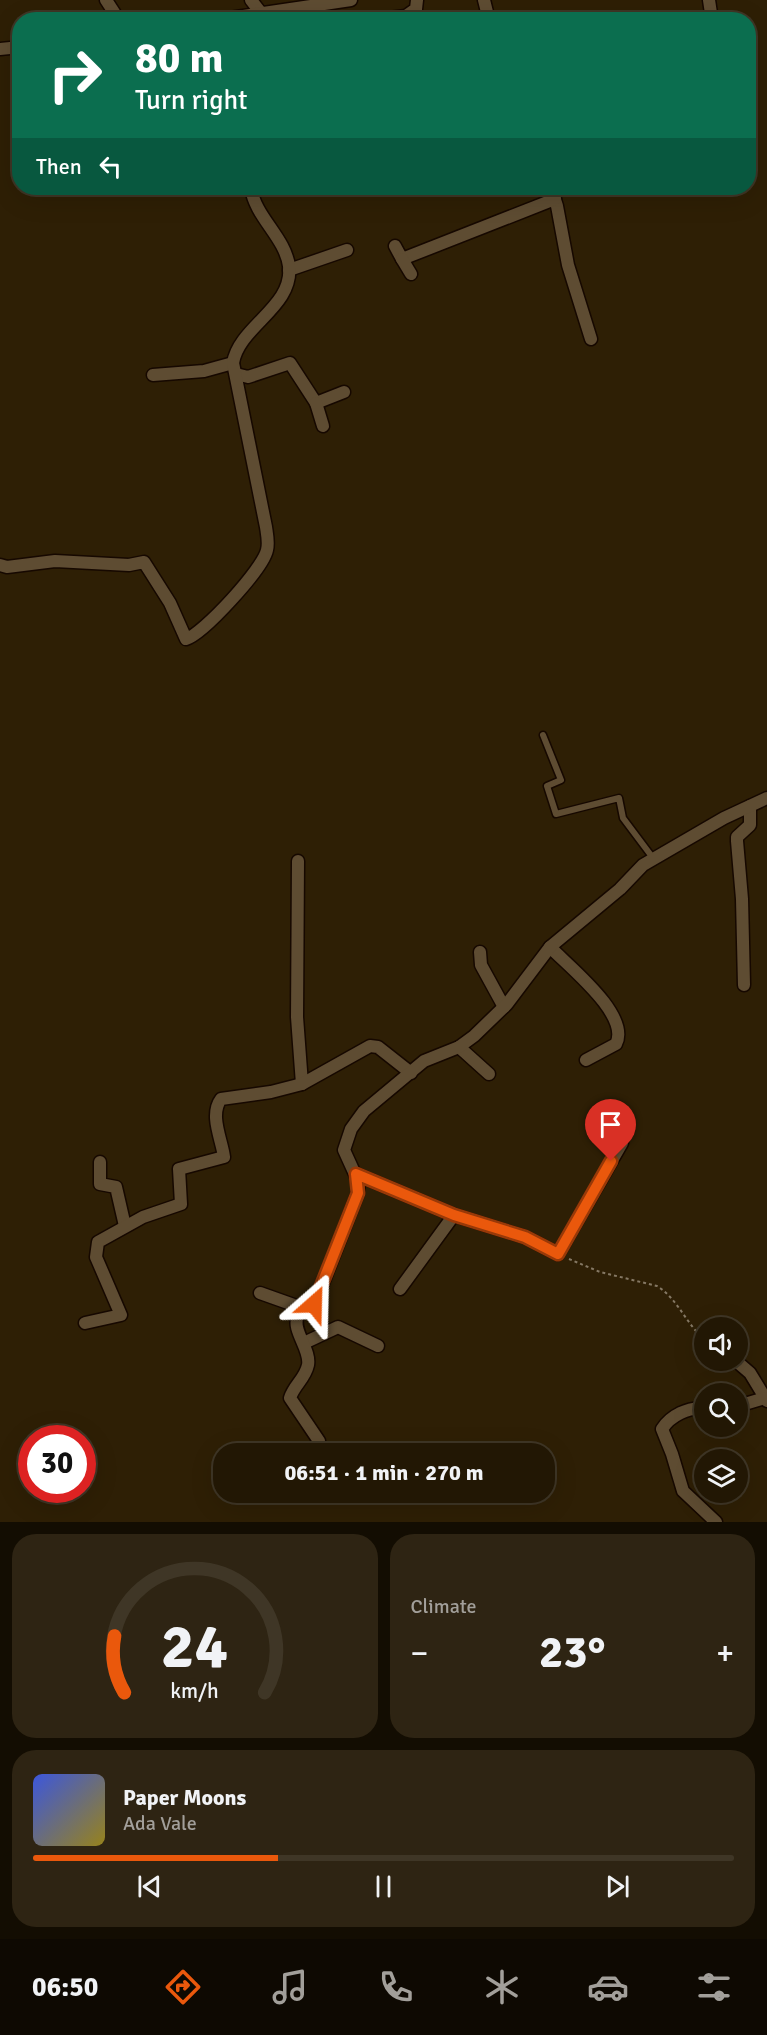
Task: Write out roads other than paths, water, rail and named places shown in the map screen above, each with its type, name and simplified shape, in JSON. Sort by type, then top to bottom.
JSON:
[{"type":"street","points":[[274,12],[319,1],[351,0]]},
{"type":"street","points":[[0,565],[7,567],[55,561],[129,565],[144,562],[170,603],[183,638],[191,638],[235,597],[267,551],[266,527],[234,368],[238,347],[282,294],[289,270],[287,256],[257,207],[253,195]]},
{"type":"street","points":[[402,259],[548,195]]},
{"type":"street","points":[[553,195],[568,265],[591,339]]},
{"type":"street","points":[[395,246],[411,274]]},
{"type":"street","points":[[289,270],[348,250]]},
{"type":"street","points":[[153,375],[234,368],[248,377],[290,363],[316,403],[323,426]]},
{"type":"street","points":[[316,403],[344,392]]},
{"type":"street","points":[[622,1143],[558,1254],[525,1237],[454,1215],[356,1174],[347,1162],[344,1150],[351,1129],[364,1111],[424,1061],[459,1047],[504,1007],[550,947],[653,858],[767,798]]},
{"type":"street","points":[[744,985],[742,899],[737,837],[750,825],[750,806]]},
{"type":"street","points":[[298,861],[297,1017],[302,1084]]},
{"type":"street","points":[[550,947],[605,1003],[616,1018],[619,1039],[616,1044],[586,1060]]},
{"type":"street","points":[[480,952],[481,965],[504,1007]]},
{"type":"street","points":[[85,1323],[121,1316],[96,1257],[98,1242],[125,1226],[181,1204],[179,1169],[224,1157],[217,1130],[216,1106],[221,1099],[271,1092],[302,1084],[370,1046],[378,1047],[411,1073]]},
{"type":"street","points":[[459,1047],[489,1074]]},
{"type":"street","points":[[100,1162],[100,1184],[116,1186],[125,1226]]},
{"type":"street","points":[[319,1441],[290,1398],[305,1376],[308,1364],[304,1343],[296,1323],[299,1314],[318,1296],[347,1227],[358,1193],[356,1174]]},
{"type":"street","points":[[400,1289],[454,1215]]},
{"type":"street","points":[[260,1293],[305,1309]]},
{"type":"street","points":[[304,1343],[338,1327],[378,1346]]},
{"type":"street","points":[[748,1371],[766,1399],[748,1404]]},
{"type":"street","points":[[694,1410],[687,1410],[670,1419],[662,1430],[672,1454],[682,1491],[716,1522]]},
{"type":"lane","points":[[543,735],[561,780],[548,786],[556,814],[619,798],[623,818],[653,858]]}]
